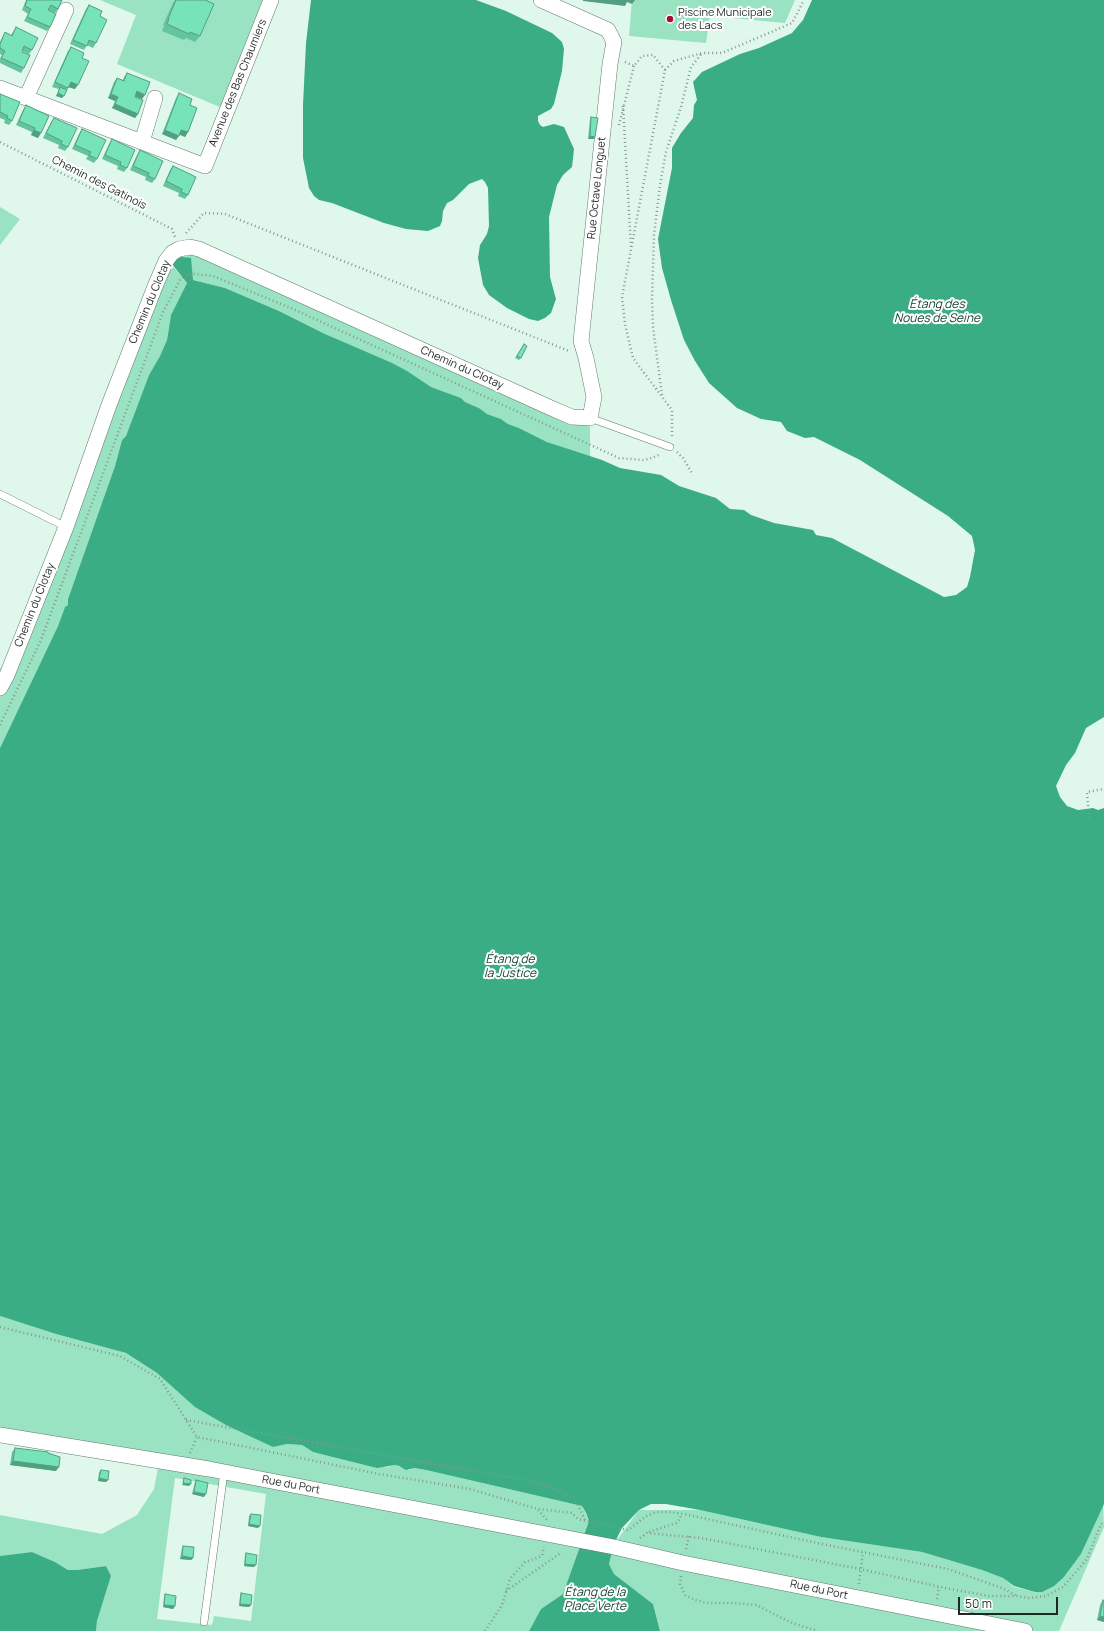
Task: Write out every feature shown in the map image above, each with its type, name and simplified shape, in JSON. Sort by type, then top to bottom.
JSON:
[{"type":"street","name":"Avenue des Bas Chaumiers","points":[[142,142],[204,166],[271,0]]},
{"type":"street","name":"Rue Octave Longuet","points":[[541,0],[608,30],[614,42],[610,64],[580,341],[586,358],[594,397],[590,418]]},
{"type":"street","points":[[26,98],[66,10]]},
{"type":"street","points":[[0,88],[142,142],[156,98]]},
{"type":"street","name":"Chemin du Clotay","points":[[0,688],[7,676],[66,527],[109,405],[156,284],[166,261],[172,253],[178,249],[190,247],[199,249],[565,414],[572,417],[590,418]]},
{"type":"street","name":"Rue du Port","points":[[0,1435],[224,1472],[548,1529],[581,1541],[1024,1631]]},
{"type":"lane","points":[[590,418],[670,447]]},
{"type":"lane","points":[[0,494],[66,527]]},
{"type":"lane","points":[[204,1622],[224,1472]]},
{"type":"path","points":[[0,725],[41,640],[163,312],[182,278],[194,274],[213,276],[291,308],[619,458],[643,460],[652,458],[670,447],[672,441],[672,410],[634,358],[625,324],[622,297],[665,70],[674,61],[702,53],[722,53],[792,23],[804,0]]},
{"type":"path","points":[[662,396],[653,327],[652,299],[656,221],[660,185],[666,152],[681,107],[691,67],[702,53]]},
{"type":"path","points":[[618,128],[634,66],[642,56],[653,55],[665,70]]},
{"type":"path","points":[[622,61],[634,66]]},
{"type":"path","points":[[623,106],[631,252]]},
{"type":"path","name":"Chemin des Gatinois","points":[[0,142],[172,229],[178,249]]},
{"type":"path","points":[[178,249],[185,234],[204,213],[225,214],[586,358]]},
{"type":"path","points":[[670,447],[683,458],[693,475]]},
{"type":"path","points":[[1089,818],[1087,792],[1104,788]]},
{"type":"path","points":[[0,1326],[120,1356],[160,1379],[198,1437],[379,1474],[470,1489],[538,1509],[572,1514],[578,1519],[628,1530],[645,1517],[656,1512],[682,1514],[948,1569],[1002,1588],[1017,1596]]},
{"type":"path","points":[[186,1420],[525,1480],[558,1490],[574,1499],[586,1520]]},
{"type":"path","points":[[485,1631],[502,1605],[510,1579],[525,1562],[542,1556],[548,1529],[538,1509]]},
{"type":"path","points":[[620,1548],[647,1533],[676,1523],[682,1514]]},
{"type":"path","points":[[647,1533],[701,1538],[860,1569],[982,1595],[1017,1596],[1029,1598],[1046,1596],[1063,1587],[1087,1559],[1101,1524],[1104,1523]]},
{"type":"path","points":[[506,1591],[567,1548],[575,1546],[581,1541]]},
{"type":"path","points":[[860,1569],[863,1552]]},
{"type":"path","points":[[684,1563],[680,1584],[685,1595],[695,1600],[708,1603],[756,1605],[792,1624],[818,1631]]},
{"type":"shaded area","points":[[100,0],[271,0],[227,110],[117,64],[136,15]]},
{"type":"shaded area","name":"Piscine Municipale des Lacs","points":[[632,0],[795,0],[785,23],[710,16],[706,43],[629,36]]},
{"type":"shaded area","points":[[0,207],[20,219],[0,245]]},
{"type":"shaded area","points":[[190,247],[590,418],[590,457],[547,442],[508,424],[501,419],[487,414],[479,408],[465,402],[461,398],[431,387],[279,311],[225,288],[193,280],[172,265],[187,283],[171,315],[167,340],[149,375],[126,436],[122,440],[115,466],[68,599],[68,605],[65,607],[58,626],[0,748],[0,668],[8,672],[166,261]]},
{"type":"shaded area","points":[[0,1316],[56,1334],[126,1353],[273,1447],[287,1444],[302,1445],[313,1452],[387,1467],[395,1465],[409,1470],[413,1468],[426,1470],[582,1506],[589,1521],[563,1594],[541,1609],[529,1631],[96,1631],[97,1621],[111,1576],[106,1566],[68,1570],[55,1562],[32,1552],[0,1556],[0,1515],[102,1534],[137,1515],[154,1489],[159,1463],[0,1435]],"holes":[[[175,1478],[266,1494],[251,1621],[214,1616],[212,1625],[157,1619]]]},
{"type":"shaded area","points":[[1103,1504],[1104,1527],[1059,1631],[660,1631],[653,1604],[614,1574],[609,1564],[614,1544],[639,1510],[700,1510],[821,1537],[922,1552],[982,1570],[1003,1578],[1014,1587],[1035,1592],[1064,1577],[1081,1554]]},
{"type":"water","points":[[311,0],[476,0],[506,11],[552,33],[562,42],[564,49],[562,71],[554,104],[551,109],[538,116],[538,121],[543,127],[554,124],[564,127],[574,149],[572,167],[563,175],[557,185],[549,217],[550,277],[556,299],[551,313],[545,318],[538,321],[529,319],[507,308],[489,295],[483,285],[478,258],[480,245],[487,234],[489,226],[488,188],[482,179],[469,184],[453,200],[447,203],[443,211],[440,226],[428,231],[406,229],[384,223],[332,203],[319,200],[314,196],[309,188],[303,158],[303,105],[306,43]]},
{"type":"water","name":"Étang de la Justice","points":[[812,0],[1104,0],[1104,717],[1086,728],[1075,753],[1066,765],[1056,786],[1060,797],[1067,806],[1078,810],[1093,808],[1098,810],[1104,808],[1104,1504],[1081,1554],[1064,1577],[1054,1586],[1042,1592],[1035,1592],[1014,1586],[1003,1578],[982,1570],[922,1552],[821,1537],[700,1510],[666,1504],[651,1504],[639,1510],[622,1528],[614,1544],[609,1564],[614,1574],[653,1604],[660,1631],[529,1631],[541,1609],[563,1594],[589,1521],[582,1506],[426,1470],[414,1468],[406,1470],[395,1465],[377,1468],[313,1452],[302,1445],[287,1444],[273,1447],[226,1425],[195,1407],[157,1373],[126,1353],[56,1334],[0,1316],[0,748],[58,626],[65,607],[68,605],[68,599],[115,466],[122,440],[126,436],[149,375],[167,340],[171,315],[187,283],[172,264],[181,257],[191,258],[193,280],[225,288],[279,311],[325,334],[392,363],[431,387],[461,398],[465,402],[479,408],[487,414],[501,419],[508,424],[547,442],[602,460],[620,468],[661,475],[679,486],[716,498],[730,509],[744,510],[751,515],[774,523],[813,530],[816,535],[832,538],[944,597],[956,595],[967,587],[975,550],[972,536],[948,516],[860,460],[814,437],[805,438],[787,431],[781,422],[761,419],[737,408],[709,383],[684,340],[662,268],[658,239],[672,168],[672,148],[681,133],[693,118],[694,105],[697,100],[693,82],[702,72],[740,54],[759,48],[792,33],[803,20]]},
{"type":"water","points":[[32,1552],[55,1562],[68,1570],[106,1566],[111,1576],[97,1621],[96,1631],[0,1631],[0,1556]]},
{"type":"building","points":[[27,0],[62,0],[58,9],[51,5],[48,10],[56,14],[50,27],[27,17],[31,9],[25,6]]},
{"type":"building","points":[[176,0],[205,0],[214,4],[200,36],[190,32],[189,34],[167,24]]},
{"type":"building","points":[[89,5],[102,11],[100,16],[107,20],[96,43],[89,40],[87,46],[73,40]]},
{"type":"building","points":[[16,27],[38,38],[32,50],[24,46],[22,52],[30,55],[24,68],[1,58],[5,51],[0,48],[0,44],[5,32],[12,36]]},
{"type":"building","points":[[71,47],[84,53],[82,58],[89,61],[78,85],[71,82],[68,88],[55,82]]},
{"type":"building","points":[[127,73],[150,82],[145,95],[137,91],[135,97],[143,100],[138,114],[115,104],[118,97],[111,94],[117,78],[124,81]]},
{"type":"building","points":[[60,87],[67,90],[64,96],[58,93]]},
{"type":"building","points":[[179,93],[192,99],[190,105],[197,108],[188,132],[181,130],[179,136],[165,130]]},
{"type":"building","points":[[0,94],[20,102],[12,121],[7,118],[8,116],[0,112]]},
{"type":"building","points":[[26,105],[49,116],[41,133],[34,130],[35,128],[19,121]]},
{"type":"building","points":[[591,117],[598,118],[595,137],[590,136]]},
{"type":"building","points":[[54,118],[77,128],[68,147],[61,144],[62,141],[46,133]]},
{"type":"building","points":[[82,129],[106,140],[97,159],[89,155],[91,152],[75,145]]},
{"type":"building","points":[[112,139],[135,150],[127,168],[120,165],[121,162],[105,155]]},
{"type":"building","points":[[140,150],[163,161],[155,179],[148,176],[149,173],[133,166]]},
{"type":"building","points":[[173,166],[196,177],[188,195],[181,192],[182,189],[166,181]]},
{"type":"building","points":[[524,344],[527,346],[521,358],[517,356]]},
{"type":"building","points":[[15,1448],[48,1452],[60,1457],[59,1467],[13,1461]]},
{"type":"building","points":[[101,1470],[109,1471],[108,1480],[99,1478]]},
{"type":"building","points":[[184,1478],[191,1480],[191,1484],[183,1483]]},
{"type":"building","points":[[196,1480],[208,1483],[206,1494],[194,1492]]},
{"type":"building","points":[[251,1514],[261,1515],[260,1526],[249,1524]]},
{"type":"building","points":[[183,1546],[194,1547],[193,1558],[182,1556]]},
{"type":"building","points":[[246,1553],[257,1555],[256,1565],[245,1564]]},
{"type":"building","points":[[241,1593],[252,1595],[251,1605],[240,1604]]},
{"type":"building","points":[[165,1594],[176,1596],[175,1606],[164,1605]]},
{"type":"building","points":[[1103,1600],[1104,1601],[1104,1617],[1100,1616]]},
{"type":"place","name":"Piscine Municipale des Lacs","points":[[670,19]]},
{"type":"water label","name":"Étang des Noues de Seine","points":[[937,312]]},
{"type":"water label","name":"Étang de la Place Verte","points":[[595,1600]]}]
